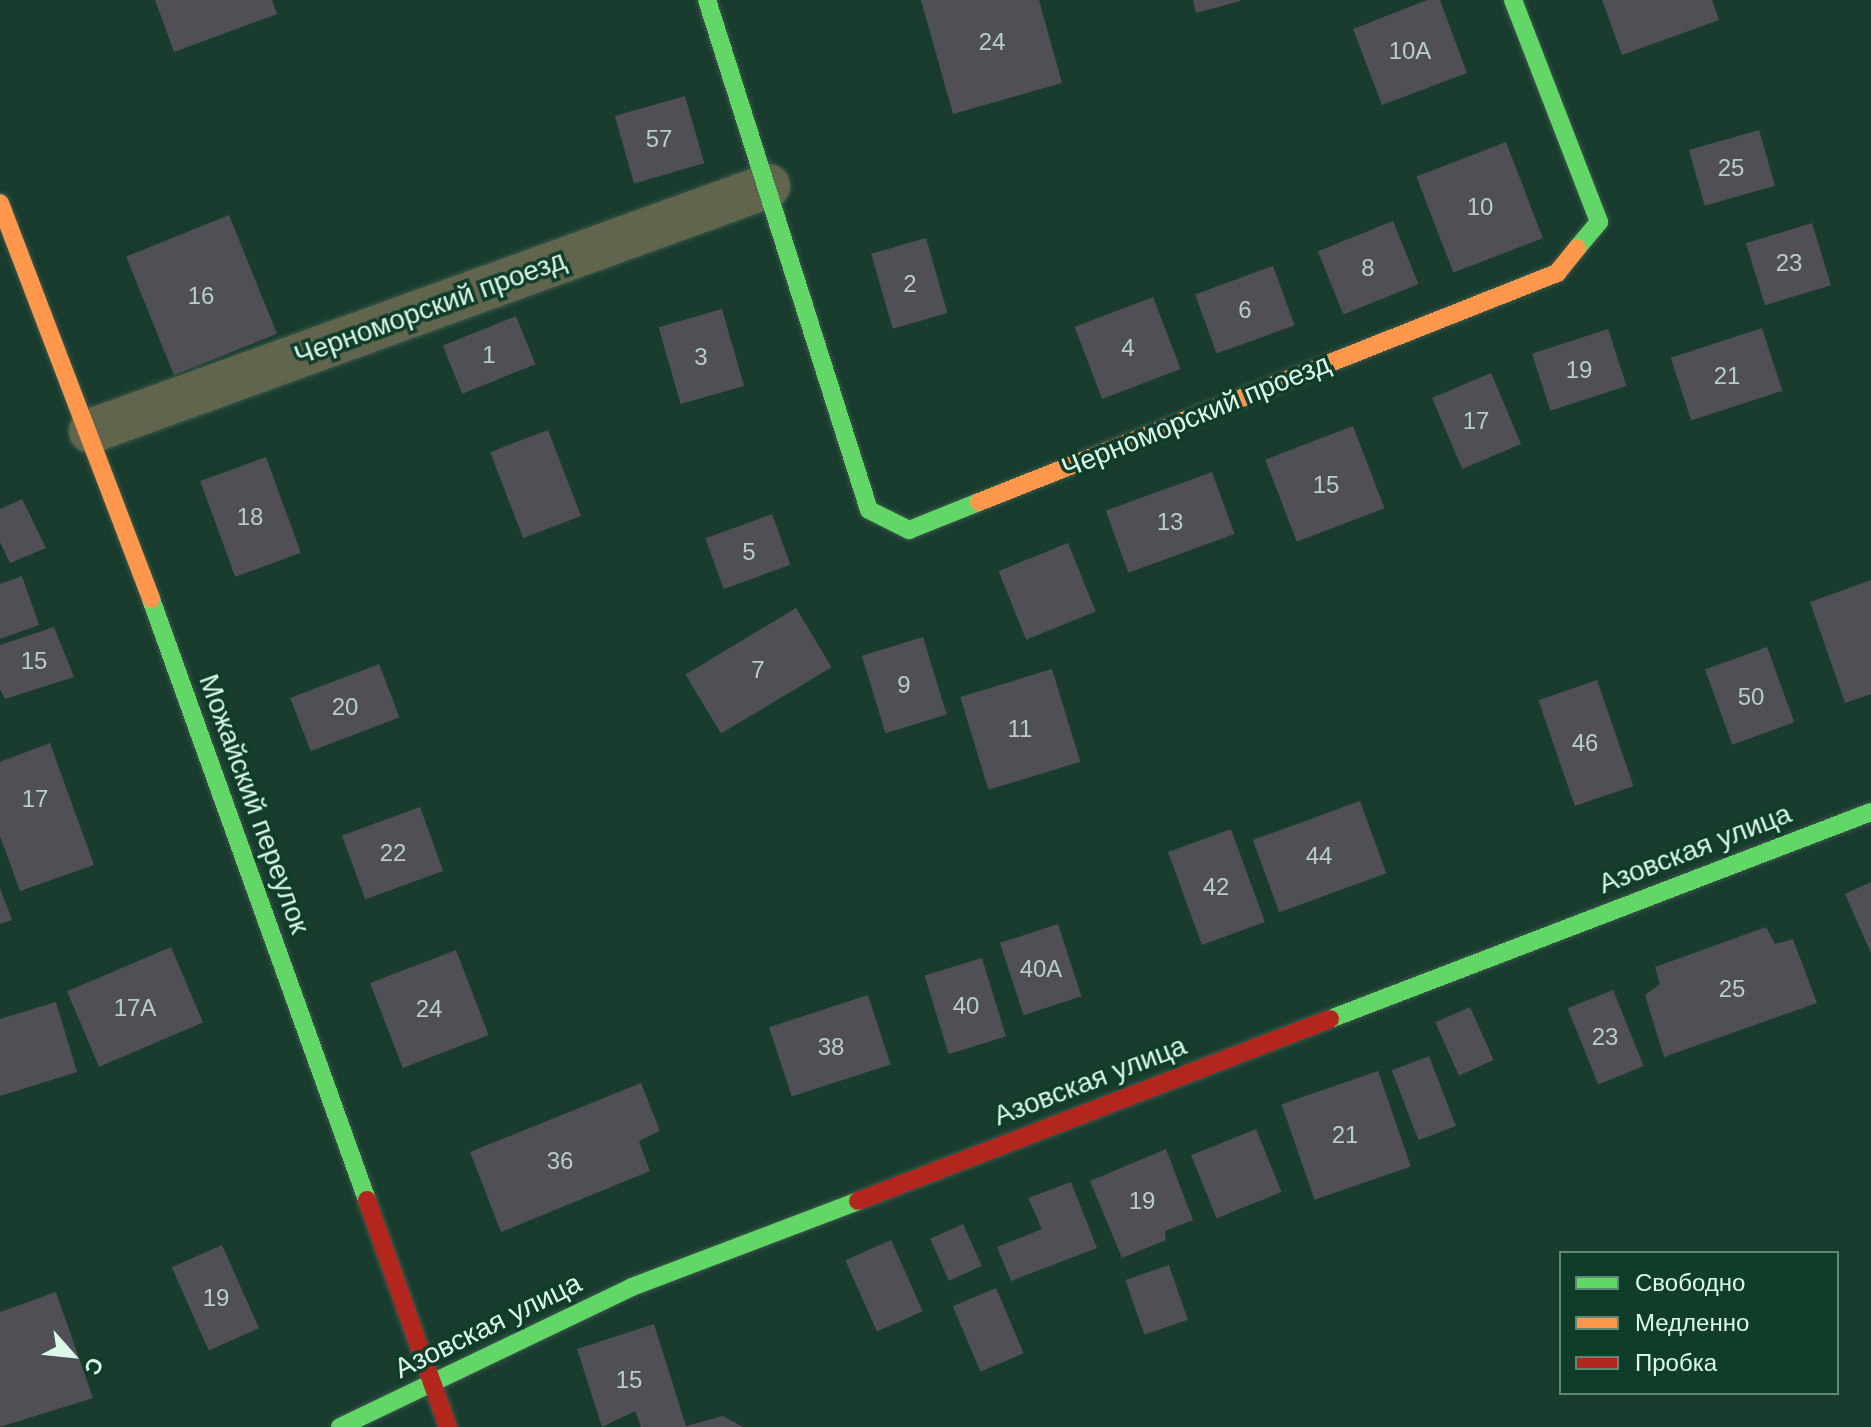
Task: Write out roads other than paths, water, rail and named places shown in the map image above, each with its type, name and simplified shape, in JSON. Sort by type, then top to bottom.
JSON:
[{"type":"street","name":"Черноморский проезд","points":[[707,0],[869,510],[909,530],[1557,273],[1599,222],[1513,0]]},
{"type":"street","name":"Черноморский проезд","points":[[91,431],[768,186]]},
{"type":"street","name":"Можайский переулок","points":[[0,203],[91,431],[448,1427]]},
{"type":"street","name":"Азовская улица","points":[[340,1427],[432,1386],[632,1287],[1871,812]]}]
